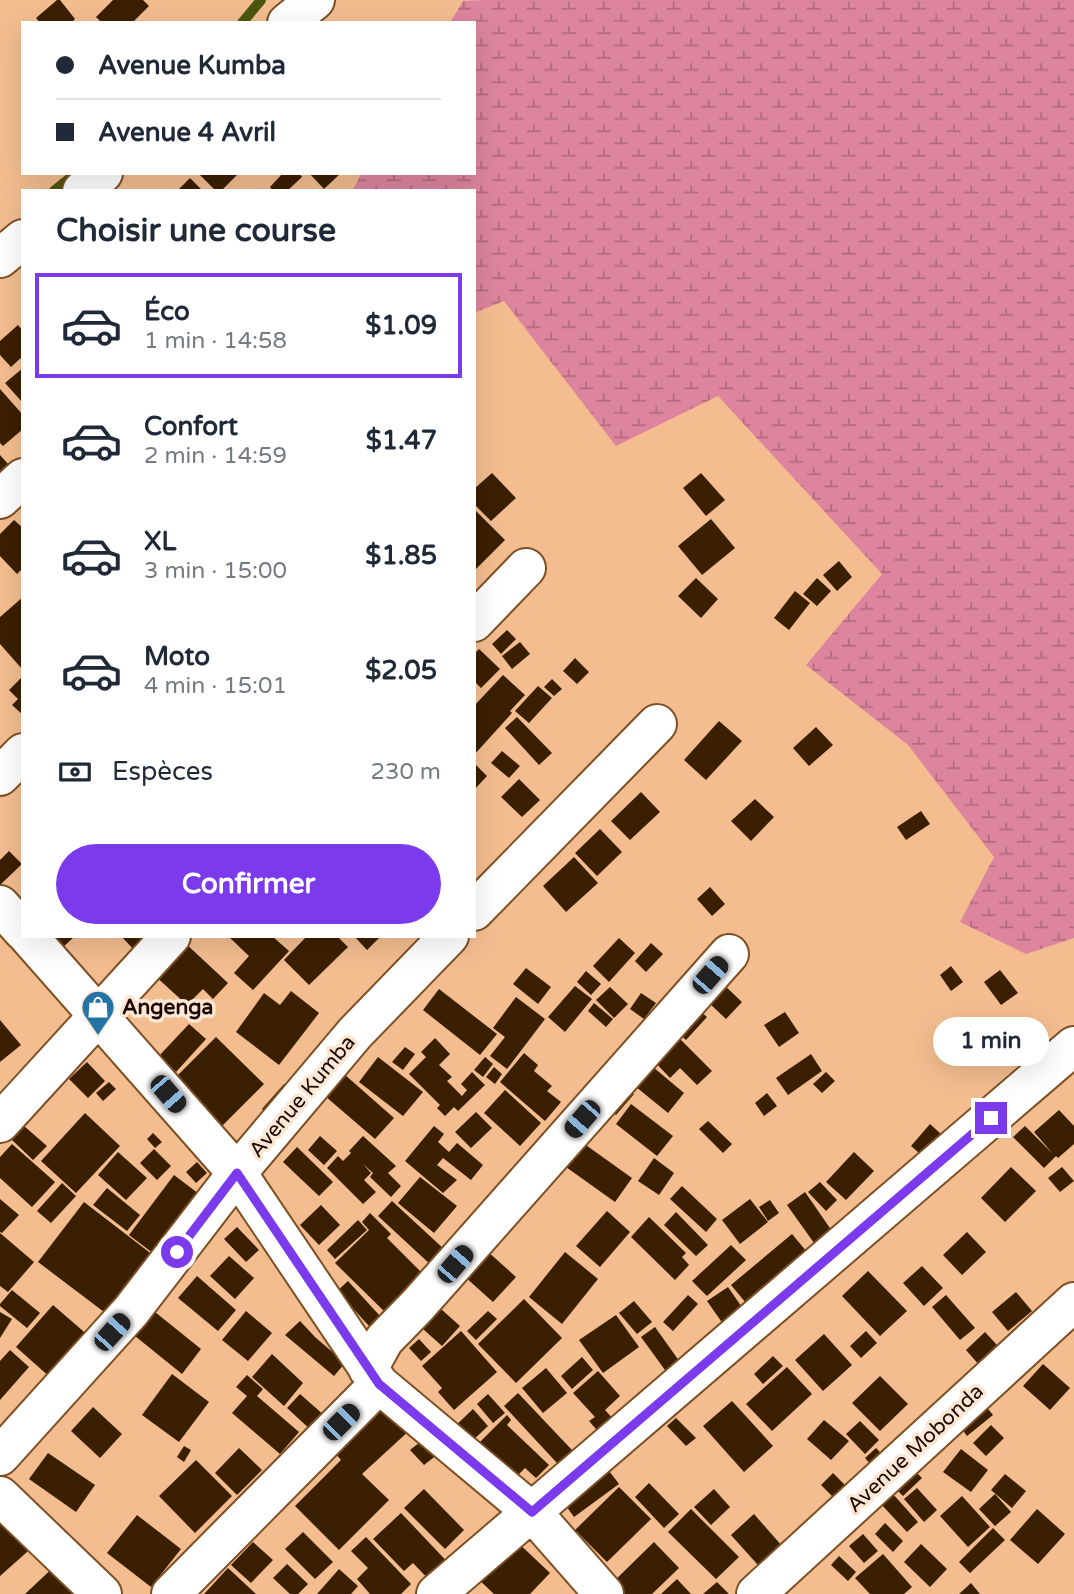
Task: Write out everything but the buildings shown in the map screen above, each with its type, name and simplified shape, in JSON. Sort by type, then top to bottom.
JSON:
[{"type":"street","points":[[289,21],[315,0]]},
{"type":"street","points":[[84,189],[101,175]]},
{"type":"street","points":[[0,258],[21,241]]},
{"type":"street","points":[[0,499],[21,480]]},
{"type":"street","points":[[476,620],[526,568]]},
{"type":"street","points":[[476,909],[657,724]]},
{"type":"street","points":[[0,776],[21,755]]},
{"type":"street","points":[[0,905],[21,929]]},
{"type":"street","points":[[30,938],[237,1173],[374,1376],[532,1512],[604,1594]]},
{"type":"street","points":[[0,1123],[169,938]]},
{"type":"street","name":"Avenue Kumba","points":[[0,1456],[131,1311],[237,1173],[355,1033],[447,938]]},
{"type":"street","points":[[171,1594],[374,1376],[384,1340],[729,954]]},
{"type":"street","points":[[436,1594],[1074,1046]]},
{"type":"street","name":"Avenue Mobonda","points":[[756,1594],[1074,1302]]},
{"type":"street","points":[[0,1496],[102,1594]]},
{"type":"green space","points":[[1074,0],[1074,938],[1026,954],[960,922],[994,857],[908,745],[806,665],[882,574],[718,396],[616,446],[504,301],[476,312],[476,189],[353,189],[361,175],[476,175],[476,21],[451,21],[463,1]]},
{"type":"waterway","points":[[244,21],[261,0]]},
{"type":"waterway","points":[[56,189],[74,175]]},
{"type":"place","name":"Angenga","points":[[98,1037]]},
{"type":"route","points":[[177,1252],[237,1173],[379,1384],[532,1512],[991,1118]]}]
